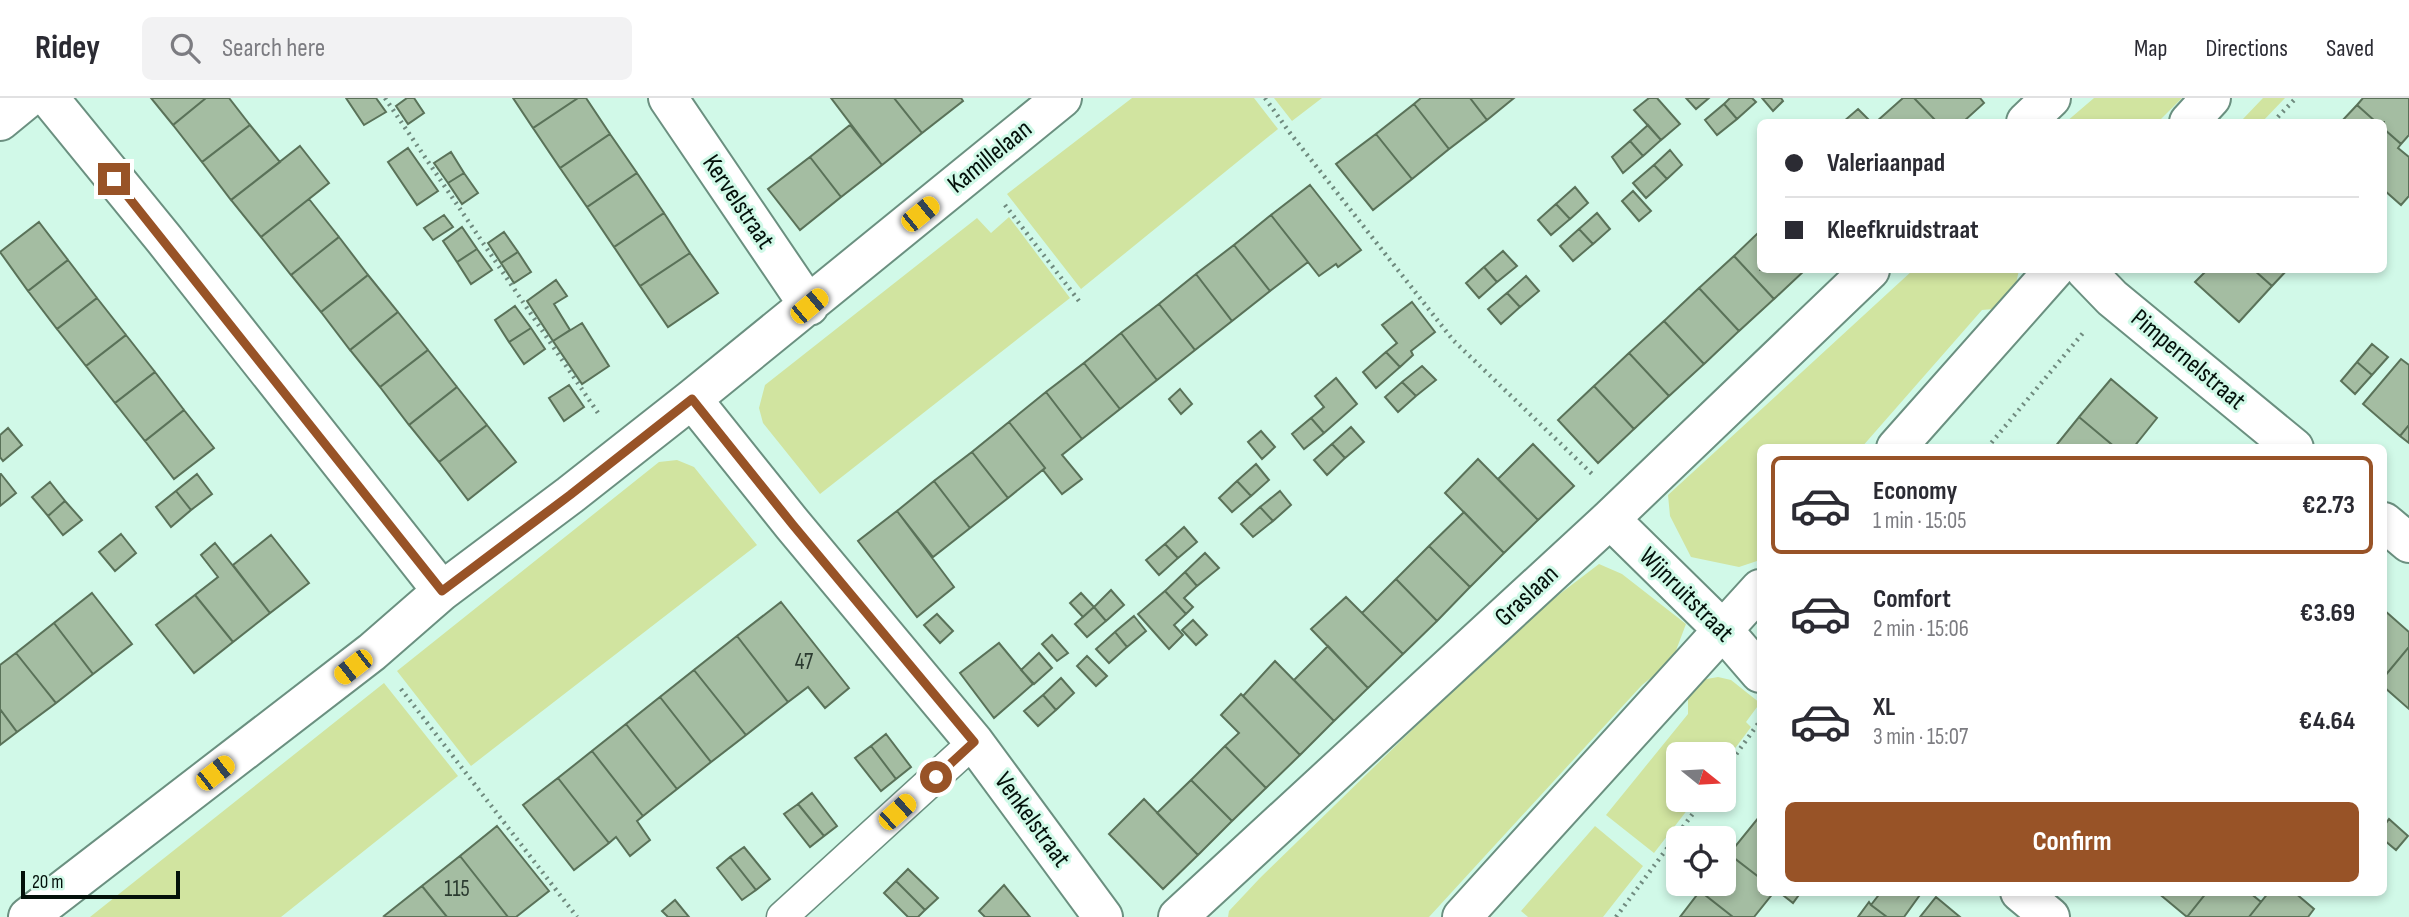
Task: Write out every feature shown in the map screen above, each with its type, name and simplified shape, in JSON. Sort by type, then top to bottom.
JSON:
[{"type":"street","points":[[0,121],[28,98]]},
{"type":"street","points":[[48,98],[164,239],[442,591]]},
{"type":"street","name":"Kervelstraat","points":[[668,98],[809,306]]},
{"type":"street","name":"Kamillelaan","points":[[28,917],[372,652],[442,591],[624,453],[809,306],[1062,98]]},
{"type":"street","points":[[2029,119],[2051,98]]},
{"type":"street","points":[[2192,119],[2211,98]]},
{"type":"street","name":"Graslaan","points":[[1178,917],[1617,512],[1867,273]]},
{"type":"street","points":[[1900,444],[2051,273]]},
{"type":"street","name":"Pimpernelstraat","points":[[2088,273],[2112,298],[2289,444]]},
{"type":"street","name":"Venkelstraat","points":[[692,399],[974,742],[1103,917]]},
{"type":"street","name":"Wijnruitstraat","points":[[1617,512],[1757,670]]},
{"type":"street","points":[[2387,525],[2409,543]]},
{"type":"street","points":[[1462,917],[1757,592]]},
{"type":"street","points":[[2025,896],[2050,917]]},
{"type":"lane","points":[[782,917],[974,742]]},
{"type":"path","points":[[385,98],[624,453]]},
{"type":"path","points":[[1265,98],[1453,340],[1617,512]]},
{"type":"path","points":[[2276,119],[2296,98]]},
{"type":"path","points":[[976,168],[1079,301]]},
{"type":"path","points":[[1990,444],[2112,298]]},
{"type":"path","points":[[372,652],[577,917]]},
{"type":"path","points":[[1736,754],[1757,725]]},
{"type":"path","points":[[1616,917],[1694,812]]},
{"type":"green space","points":[[1132,98],[1254,98],[1278,129],[1081,289],[1007,194]]},
{"type":"green space","points":[[1274,98],[1322,98],[1292,121]]},
{"type":"green space","points":[[2094,98],[2182,98],[2161,119],[2070,119]]},
{"type":"green space","points":[[2263,98],[2285,98],[2265,119],[2243,119]]},
{"type":"green space","points":[[1009,217],[1070,298],[820,494],[763,423],[759,408],[765,385],[977,218],[991,233]]},
{"type":"green space","points":[[1910,273],[2018,273],[2014,293],[2004,308],[1982,310],[1865,444],[1757,444],[1757,561],[1739,567],[1691,557],[1670,516],[1668,495]]},
{"type":"green space","points":[[677,460],[694,467],[757,545],[471,766],[397,671],[659,462]]},
{"type":"green space","points":[[1599,564],[1622,574],[1686,624],[1672,661],[1642,685],[1429,917],[1228,917],[1229,911],[1260,878],[1523,622]]},
{"type":"green space","points":[[1718,677],[1731,680],[1757,701],[1757,707],[1746,722],[1751,727],[1736,747],[1736,742],[1666,742],[1666,812],[1686,812],[1675,826],[1666,826],[1666,837],[1654,853],[1606,815],[1688,714],[1688,691],[1701,680]]},
{"type":"green space","points":[[384,683],[458,776],[281,917],[90,917]]},
{"type":"green space","points":[[1595,826],[1643,866],[1603,917],[1528,917],[1521,911]]},
{"type":"building","points":[[151,98],[206,98],[173,125]]},
{"type":"building","points":[[206,98],[229,98],[250,125],[202,162],[173,125]]},
{"type":"building","points":[[346,98],[376,98],[386,112],[364,125]]},
{"type":"building","points":[[407,98],[414,98],[424,113],[408,124],[396,106]]},
{"type":"building","points":[[513,98],[578,98],[533,128]]},
{"type":"building","points":[[578,98],[586,98],[610,134],[560,168],[533,128]]},
{"type":"building","points":[[831,98],[894,98],[922,133],[882,165]]},
{"type":"building","points":[[894,98],[961,98],[963,101],[922,133]]},
{"type":"building","points":[[1421,98],[1470,98],[1487,120],[1449,149],[1414,104]]},
{"type":"building","points":[[1470,98],[1514,98],[1487,120]]},
{"type":"building","points":[[1649,98],[1657,98],[1680,124],[1661,140],[1634,110]]},
{"type":"building","points":[[1686,98],[1709,98],[1696,109]]},
{"type":"building","points":[[1730,98],[1752,98],[1756,102],[1737,119],[1724,104]]},
{"type":"building","points":[[1762,98],[1781,98],[1783,101],[1773,111]]},
{"type":"building","points":[[1903,98],[1914,98],[1934,119],[1879,119]]},
{"type":"building","points":[[1914,98],[1980,98],[1984,103],[1966,119],[1934,119]]},
{"type":"building","points":[[2363,98],[2409,98],[2409,135],[2401,144],[2387,132],[2387,119],[2373,119],[2357,105]]},
{"type":"building","points":[[1414,104],[1449,149],[1412,179],[1376,134]]},
{"type":"building","points":[[1724,104],[1737,119],[1717,135],[1705,120]]},
{"type":"building","points":[[2357,105],[2373,119],[2344,119]]},
{"type":"building","points":[[1858,109],[1868,119],[1846,119]]},
{"type":"building","points":[[250,125],[280,162],[231,200],[202,162]]},
{"type":"building","points":[[850,125],[882,165],[841,197],[810,157]]},
{"type":"building","points":[[1648,125],[1661,140],[1643,156],[1630,141]]},
{"type":"building","points":[[2387,132],[2401,144],[2398,148],[2409,157],[2409,196],[2401,205],[2387,193]]},
{"type":"building","points":[[610,134],[637,173],[587,207],[560,168]]},
{"type":"building","points":[[1376,134],[1412,179],[1373,210],[1336,164]]},
{"type":"building","points":[[1630,141],[1643,156],[1623,173],[1612,157]]},
{"type":"building","points":[[300,146],[329,183],[261,237],[231,200]]},
{"type":"building","points":[[408,148],[438,191],[417,205],[388,162]]},
{"type":"building","points":[[1670,150],[1682,165],[1667,179],[1654,165]]},
{"type":"building","points":[[451,152],[464,173],[448,183],[434,163]]},
{"type":"building","points":[[810,157],[841,197],[800,230],[768,189]]},
{"type":"building","points":[[1654,165],[1667,179],[1646,198],[1633,183]]},
{"type":"building","points":[[464,173],[478,193],[462,204],[448,183]]},
{"type":"building","points":[[637,173],[664,213],[614,247],[587,207]]},
{"type":"building","points":[[1310,185],[1361,250],[1338,267],[1336,264],[1319,276],[1271,215]]},
{"type":"building","points":[[1575,187],[1588,203],[1570,219],[1556,204]]},
{"type":"building","points":[[1633,191],[1651,211],[1639,221],[1622,201]]},
{"type":"building","points":[[309,199],[339,237],[291,275],[261,237]]},
{"type":"building","points":[[1556,204],[1570,219],[1551,235],[1538,220]]},
{"type":"building","points":[[664,213],[690,253],[640,286],[614,247]]},
{"type":"building","points":[[1597,213],[1610,229],[1593,244],[1579,229]]},
{"type":"building","points":[[444,215],[453,227],[433,240],[424,228]]},
{"type":"building","points":[[1271,215],[1308,262],[1270,291],[1234,245]]},
{"type":"building","points":[[39,222],[68,260],[28,291],[0,252]]},
{"type":"building","points":[[462,227],[477,249],[457,262],[443,241]]},
{"type":"building","points":[[1579,229],[1593,244],[1573,261],[1560,246]]},
{"type":"building","points":[[504,232],[518,252],[501,263],[488,243]]},
{"type":"building","points":[[1757,234],[1757,273],[1802,273],[1774,299],[1734,256]]},
{"type":"building","points":[[339,237],[368,275],[321,312],[291,275]]},
{"type":"building","points":[[1234,245],[1270,291],[1232,321],[1196,274]]},
{"type":"building","points":[[477,249],[492,270],[471,284],[457,262]]},
{"type":"building","points":[[1503,251],[1517,266],[1497,282],[1484,267]]},
{"type":"building","points":[[518,252],[531,272],[514,283],[501,263]]},
{"type":"building","points":[[690,253],[718,293],[668,327],[640,286]]},
{"type":"building","points":[[1734,256],[1774,299],[1739,331],[1699,288]]},
{"type":"building","points":[[68,260],[97,298],[57,329],[28,291]]},
{"type":"building","points":[[1484,267],[1497,282],[1479,298],[1466,283]]},
{"type":"building","points":[[2204,273],[2257,273],[2272,286],[2239,322],[2195,282]]},
{"type":"building","points":[[2257,273],[2284,273],[2272,286]]},
{"type":"building","points":[[1196,274],[1232,321],[1195,350],[1159,304]]},
{"type":"building","points":[[368,275],[398,312],[350,350],[321,312]]},
{"type":"building","points":[[1526,276],[1539,291],[1520,307],[1507,293]]},
{"type":"building","points":[[556,280],[567,296],[554,304],[570,330],[553,341],[527,301]]},
{"type":"building","points":[[1699,288],[1739,331],[1704,364],[1664,321]]},
{"type":"building","points":[[1507,293],[1520,307],[1501,324],[1488,309]]},
{"type":"building","points":[[97,298],[126,335],[86,366],[57,329]]},
{"type":"building","points":[[1412,302],[1435,332],[1411,351],[1413,355],[1400,367],[1386,352],[1397,343],[1382,325]]},
{"type":"building","points":[[1159,304],[1195,350],[1157,380],[1121,333]]},
{"type":"building","points":[[515,306],[531,328],[509,342],[495,320]]},
{"type":"building","points":[[398,312],[428,350],[380,387],[350,350]]},
{"type":"building","points":[[1664,321],[1704,364],[1669,396],[1629,353]]},
{"type":"building","points":[[582,323],[609,366],[582,384],[553,341]]},
{"type":"building","points":[[531,328],[545,349],[524,364],[509,342]]},
{"type":"building","points":[[1121,333],[1157,380],[1120,409],[1084,363]]},
{"type":"building","points":[[126,335],[155,372],[115,403],[86,366]]},
{"type":"building","points":[[2372,344],[2388,357],[2372,375],[2357,362]]},
{"type":"building","points":[[428,350],[457,387],[409,425],[380,387]]},
{"type":"building","points":[[1386,352],[1400,367],[1376,388],[1363,372]]},
{"type":"building","points":[[1629,353],[1669,396],[1634,429],[1594,386]]},
{"type":"building","points":[[2401,359],[2409,365],[2409,425],[2400,436],[2363,404]]},
{"type":"building","points":[[2357,362],[2372,375],[2355,394],[2341,381]]},
{"type":"building","points":[[1084,363],[1120,409],[1082,439],[1046,392]]},
{"type":"building","points":[[1422,366],[1436,380],[1416,396],[1402,382]]},
{"type":"building","points":[[155,372],[184,410],[145,441],[115,403]]},
{"type":"building","points":[[1336,378],[1357,404],[1324,433],[1311,418],[1324,407],[1315,396]]},
{"type":"building","points":[[2111,379],[2157,418],[2136,444],[2111,444],[2079,417]]},
{"type":"building","points":[[1402,382],[1416,396],[1398,412],[1385,397]]},
{"type":"building","points":[[569,385],[584,407],[564,421],[549,398]]},
{"type":"building","points":[[1594,386],[1634,429],[1598,463],[1558,420]]},
{"type":"building","points":[[457,387],[487,425],[439,462],[409,425]]},
{"type":"building","points":[[1180,389],[1192,404],[1181,414],[1169,399]]},
{"type":"building","points":[[1046,392],[1082,439],[1062,455],[1082,479],[1062,494],[1009,422]]},
{"type":"building","points":[[184,410],[214,448],[174,479],[145,441]]},
{"type":"building","points":[[2079,417],[2111,444],[2057,444]]},
{"type":"building","points":[[1311,418],[1324,433],[1304,449],[1292,434]]},
{"type":"building","points":[[1009,422],[1045,468],[1008,498],[972,452]]},
{"type":"building","points":[[487,425],[516,462],[468,500],[439,462]]},
{"type":"building","points":[[2409,425],[2409,443],[2400,436]]},
{"type":"building","points":[[1351,427],[1364,442],[1345,458],[1332,444]]},
{"type":"building","points":[[8,428],[22,445],[3,461],[0,457],[0,435]]},
{"type":"building","points":[[1261,431],[1275,447],[1262,459],[1248,442]]},
{"type":"building","points":[[1332,444],[1345,458],[1327,475],[1314,460]]},
{"type":"building","points":[[1533,444],[1574,486],[1538,520],[1498,479]]},
{"type":"building","points":[[972,452],[1008,498],[970,528],[934,481]]},
{"type":"building","points":[[1478,459],[1538,520],[1504,553],[1445,493]]},
{"type":"building","points":[[1256,464],[1269,480],[1251,496],[1237,481]]},
{"type":"building","points":[[0,474],[16,493],[0,506]]},
{"type":"building","points":[[197,474],[212,494],[191,510],[176,491]]},
{"type":"building","points":[[934,481],[970,528],[933,557],[897,511]]},
{"type":"building","points":[[1237,481],[1251,496],[1232,512],[1219,498]]},
{"type":"building","points":[[50,482],[65,501],[48,516],[32,497]]},
{"type":"building","points":[[176,491],[191,510],[171,527],[156,507]]},
{"type":"building","points":[[1280,491],[1291,505],[1273,521],[1260,507]]},
{"type":"building","points":[[65,501],[82,520],[63,535],[48,516]]},
{"type":"building","points":[[1260,507],[1273,521],[1253,537],[1241,524]]},
{"type":"building","points":[[897,511],[954,587],[917,617],[858,541]]},
{"type":"building","points":[[1464,512],[1504,553],[1470,587],[1429,546]]},
{"type":"building","points":[[1184,527],[1197,542],[1178,558],[1165,544]]},
{"type":"building","points":[[121,534],[136,553],[115,571],[99,552]]},
{"type":"building","points":[[271,535],[309,583],[270,613],[233,565]]},
{"type":"building","points":[[215,543],[270,613],[233,642],[195,595],[218,577],[201,555]]},
{"type":"building","points":[[1165,544],[1178,558],[1159,575],[1146,560]]},
{"type":"building","points":[[1429,546],[1470,587],[1437,621],[1396,579]]},
{"type":"building","points":[[1205,553],[1219,568],[1197,586],[1185,572]]},
{"type":"building","points":[[1185,572],[1197,586],[1184,598],[1193,607],[1186,614],[1165,591]]},
{"type":"building","points":[[1396,579],[1437,621],[1403,654],[1362,613]]},
{"type":"building","points":[[1111,590],[1124,605],[1106,621],[1094,607]]},
{"type":"building","points":[[1165,591],[1186,614],[1174,625],[1183,635],[1169,649],[1138,614]]},
{"type":"building","points":[[92,593],[132,644],[93,674],[54,623]]},
{"type":"building","points":[[1081,593],[1094,607],[1083,617],[1070,603]]},
{"type":"building","points":[[195,595],[233,642],[194,673],[156,625]]},
{"type":"building","points":[[1346,597],[1403,654],[1368,688],[1311,629]]},
{"type":"building","points":[[781,602],[849,688],[825,708],[808,687],[788,702],[737,636]]},
{"type":"building","points":[[1094,607],[1106,621],[1087,637],[1075,624]]},
{"type":"building","points":[[2387,613],[2409,632],[2409,647],[2387,673]]},
{"type":"building","points":[[937,614],[953,631],[940,643],[924,625]]},
{"type":"building","points":[[1134,616],[1146,631],[1127,647],[1115,632]]},
{"type":"building","points":[[1193,620],[1207,635],[1196,645],[1182,630]]},
{"type":"building","points":[[54,623],[93,674],[56,703],[16,653]]},
{"type":"building","points":[[1115,632],[1127,647],[1109,663],[1096,649]]},
{"type":"building","points":[[1052,635],[1068,653],[1057,661],[1042,644]]},
{"type":"building","points":[[737,636],[788,702],[746,735],[694,670]]},
{"type":"building","points":[[999,643],[1033,684],[994,718],[960,673]]},
{"type":"building","points":[[1328,646],[1368,688],[1334,721],[1294,680]]},
{"type":"building","points":[[2409,647],[2409,709],[2387,690],[2387,673]]},
{"type":"building","points":[[16,653],[56,703],[17,732],[0,709],[0,665]]},
{"type":"building","points":[[1039,653],[1052,668],[1034,684],[1021,670]]},
{"type":"building","points":[[1087,656],[1107,676],[1096,686],[1077,666]]},
{"type":"building","points":[[1275,661],[1334,721],[1300,755],[1243,696]]},
{"type":"building","points":[[694,670],[746,735],[711,762],[660,697]]},
{"type":"building","points":[[1061,678],[1074,693],[1056,710],[1043,695]]},
{"type":"building","points":[[1241,694],[1300,755],[1266,788],[1225,746],[1239,733],[1221,715]]},
{"type":"building","points":[[1043,695],[1056,710],[1038,726],[1024,711]]},
{"type":"building","points":[[660,697],[711,762],[677,789],[626,724]]},
{"type":"building","points":[[0,709],[17,732],[0,745]]},
{"type":"building","points":[[626,724],[677,789],[643,816],[592,751]]},
{"type":"building","points":[[886,734],[911,767],[896,779],[871,746]]},
{"type":"building","points":[[871,746],[896,779],[881,791],[855,758]]},
{"type":"building","points":[[1225,746],[1266,788],[1232,821],[1191,780]]},
{"type":"building","points":[[592,751],[643,816],[637,821],[650,840],[630,856],[616,837],[609,843],[558,778]]},
{"type":"building","points":[[558,778],[609,843],[574,870],[523,805]]},
{"type":"building","points":[[1191,780],[1232,821],[1198,855],[1157,813]]},
{"type":"building","points":[[812,793],[837,826],[824,836],[798,804]]},
{"type":"building","points":[[1144,799],[1198,855],[1163,889],[1109,834]]},
{"type":"building","points":[[798,804],[824,836],[810,847],[784,814]]},
{"type":"building","points":[[1757,819],[1757,876],[1736,859],[1736,845]]},
{"type":"building","points":[[2389,819],[2408,836],[2396,850],[2387,842]]},
{"type":"building","points":[[497,826],[549,891],[516,917],[508,917],[460,856]]},
{"type":"building","points":[[744,847],[770,879],[756,890],[730,857]]},
{"type":"building","points":[[460,856],[508,917],[447,917],[422,886]]},
{"type":"building","points":[[730,857],[756,890],[742,900],[717,868]]},
{"type":"building","points":[[1736,859],[1757,876],[1757,896],[1771,896],[1754,917],[1733,917],[1706,896],[1736,896]]},
{"type":"building","points":[[908,869],[938,898],[925,910],[896,881]]},
{"type":"building","points":[[896,881],[925,910],[918,917],[908,917],[884,893]]},
{"type":"building","points":[[1004,885],[1030,917],[985,917],[979,911]]},
{"type":"building","points":[[422,886],[447,917],[384,916]]},
{"type":"building","points":[[1696,896],[1706,896],[1733,917],[1680,917]]},
{"type":"building","points":[[1784,896],[1798,896],[1793,903]]},
{"type":"building","points":[[1878,896],[1919,896],[1904,917],[1887,917],[1871,905]]},
{"type":"building","points":[[2162,896],[2204,896],[2187,917]]},
{"type":"building","points":[[2204,896],[2254,896],[2261,902],[2249,917],[2187,917]]},
{"type":"building","points":[[2266,896],[2299,896],[2314,909],[2308,917],[2249,917]]},
{"type":"building","points":[[1936,897],[1960,917],[1920,917]]},
{"type":"building","points":[[675,900],[689,917],[668,917],[662,911]]},
{"type":"building","points":[[1869,902],[1871,905],[1887,917],[1858,917]]},
{"type":"route","points":[[114,179],[442,591],[692,399],[974,742],[936,777]]}]
